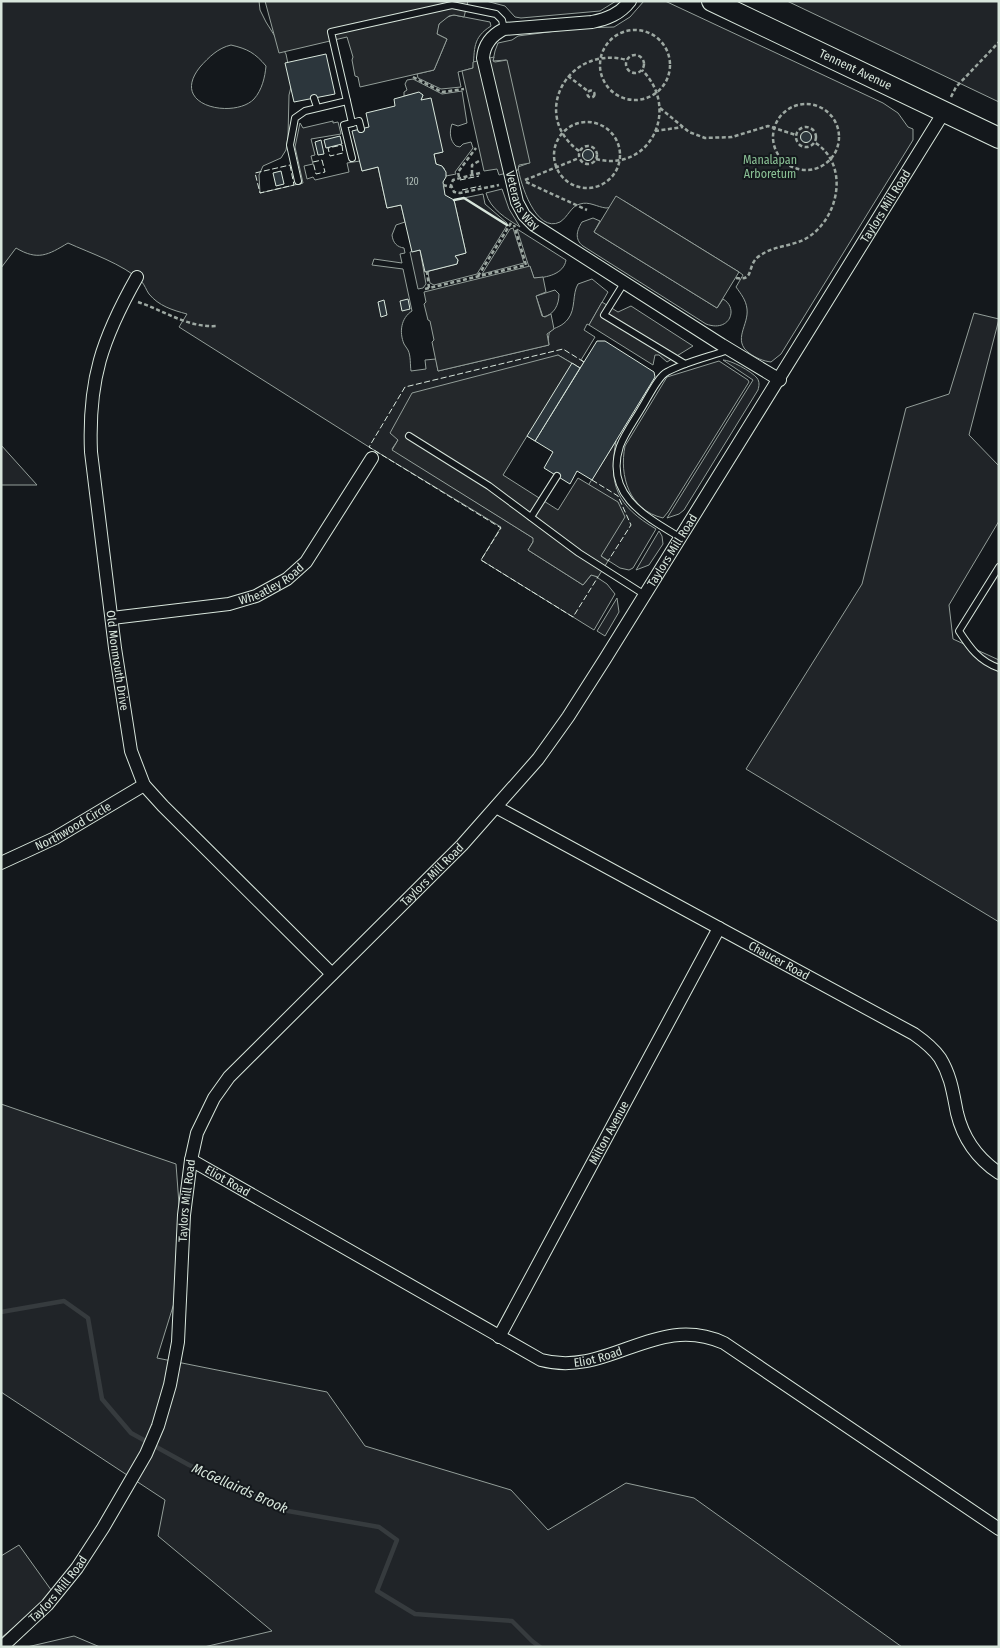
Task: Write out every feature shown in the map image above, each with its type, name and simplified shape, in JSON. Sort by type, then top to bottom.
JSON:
[{"type":"main road","name":"Tennent Avenue","points":[[712,1],[947,105],[999,138]]},
{"type":"street","points":[[504,29],[598,21],[613,16],[630,1]]},
{"type":"street","name":"Veterans Way","points":[[504,29],[489,40],[484,49],[483,58],[516,202],[524,215],[534,225],[729,350],[780,380]]},
{"type":"street","name":"Taylors Mill Road","points":[[2,1647],[47,1605],[77,1568],[103,1528],[146,1454],[158,1426],[170,1384],[178,1342],[184,1215],[191,1160],[197,1134],[221,1088],[462,845],[538,759],[568,717],[780,380],[947,105]]},
{"type":"street","name":"Old Monmouth Drive","points":[[137,277],[118,312],[103,347],[95,376],[91,408],[91,452],[131,751],[144,785],[332,974]]},
{"type":"street","name":"Wheatley Road","points":[[112,618],[229,604],[256,596],[287,579],[306,562],[372,458]]},
{"type":"street","name":"Northwood Circle","points":[[1,863],[55,838],[144,785]]},
{"type":"street","name":"Chaucer Road","points":[[496,808],[914,1034],[940,1058],[949,1076],[963,1130],[980,1157],[999,1173]]},
{"type":"street","name":"Milton Avenue","points":[[499,1337],[719,928]]},
{"type":"street","name":"Eliot Road","points":[[191,1160],[541,1360],[563,1364],[587,1362],[667,1336],[685,1333],[704,1335],[724,1342],[999,1529]]},
{"type":"lane","points":[[352,123],[331,32],[452,5],[496,14],[502,20],[504,29]]},
{"type":"lane","points":[[314,98],[317,107]]},
{"type":"lane","points":[[298,181],[290,145],[295,118],[300,112],[347,101]]},
{"type":"lane","points":[[353,154],[351,141],[344,125],[359,121],[361,129]]},
{"type":"lane","points":[[624,283],[604,315],[685,364]]},
{"type":"lane","points":[[681,538],[645,516],[633,506],[621,486],[618,463],[619,453],[623,438],[662,376],[685,364],[729,350]]},
{"type":"lane","points":[[409,436],[481,480],[595,564],[645,595]]},
{"type":"lane","points":[[531,517],[557,476]]},
{"type":"lane","points":[[999,567],[959,631],[972,651],[989,665],[999,668]]},
{"type":"path","points":[[639,30],[656,36],[666,48],[670,64],[667,80],[657,92],[643,99],[635,100],[619,97],[612,92],[602,77],[600,68],[600,58],[607,43],[621,32],[639,30]]},
{"type":"path","points":[[947,105],[956,87],[999,42]]},
{"type":"path","points":[[579,151],[571,146],[562,134],[557,116],[557,100],[562,84],[568,76],[586,62],[600,58],[610,57],[626,60],[634,55],[639,57],[644,64],[642,70],[638,73],[630,72],[626,68],[626,60]]},
{"type":"path","points":[[596,159],[607,161],[620,160],[632,155],[644,147],[655,131],[660,108],[657,92],[653,83],[642,70]]},
{"type":"path","points":[[568,76],[589,92]]},
{"type":"path","points":[[413,77],[442,92],[464,88]]},
{"type":"path","points":[[806,105],[820,108],[831,116],[837,128],[838,142],[836,150],[821,167],[798,169],[790,166],[784,162],[775,150],[773,137],[775,127],[781,116],[793,108],[806,105]]},
{"type":"path","points":[[660,108],[683,128],[694,134],[713,138],[732,137],[766,127],[775,127],[796,135]]},
{"type":"path","points":[[587,122],[607,129],[616,140],[620,160],[618,167],[608,180],[595,187],[587,188],[579,187],[565,180],[556,166],[554,149],[562,134],[574,125],[587,122]]},
{"type":"path","points":[[655,131],[683,128]]},
{"type":"path","points":[[801,128],[810,129],[814,133],[814,142],[810,146],[804,147],[796,141],[796,135],[801,128]]},
{"type":"path","points":[[736,278],[748,275],[754,261],[765,252],[805,240],[825,222],[832,210],[836,192],[836,174],[824,149],[814,142]]},
{"type":"path","points":[[583,147],[592,147],[596,151],[596,159],[592,163],[586,164],[581,162],[579,158],[579,151],[583,147]]},
{"type":"path","points":[[459,177],[458,172],[476,148]]},
{"type":"path","points":[[579,158],[522,181],[587,210]]},
{"type":"path","points":[[472,174],[471,166],[479,161]]},
{"type":"path","points":[[480,173],[453,180],[451,182],[454,192],[460,194],[501,185]]},
{"type":"path","points":[[443,185],[452,187]]},
{"type":"path","points":[[427,271],[427,288],[526,265],[512,224],[478,276]]},
{"type":"path","points":[[125,298],[160,310],[189,324],[206,327],[217,326]]},
{"type":"green space","points":[[1,1],[259,1],[260,10],[266,22],[286,54],[292,83],[289,95],[286,150],[281,158],[263,166],[259,175],[260,193],[303,183],[295,147],[300,123],[303,128],[333,121],[333,123],[338,122],[341,134],[311,139],[315,155],[311,156],[313,164],[304,166],[307,179],[313,177],[315,180],[349,172],[347,163],[360,161],[362,171],[378,167],[387,208],[401,205],[405,222],[396,225],[392,235],[394,242],[397,246],[404,248],[405,253],[400,254],[402,263],[374,259],[372,265],[403,269],[412,311],[403,321],[402,335],[404,344],[409,352],[411,371],[426,369],[425,360],[436,359],[438,371],[549,345],[549,334],[551,331],[564,323],[570,315],[578,284],[592,279],[608,292],[589,325],[587,324],[584,330],[595,337],[581,360],[584,362],[580,368],[558,355],[397,438],[398,440],[392,449],[533,538],[534,540],[528,550],[583,585],[592,574],[607,584],[615,594],[594,630],[481,560],[501,527],[369,447],[179,327],[187,314],[161,305],[149,294],[141,281],[116,264],[68,243],[55,251],[43,255],[31,254],[16,248],[1,268]],"holes":[[[231,45],[251,52],[266,66],[263,83],[254,99],[245,105],[233,108],[220,108],[208,105],[198,100],[192,92],[192,81],[200,67],[210,56],[222,48]]]},
{"type":"green space","points":[[486,1],[616,1],[600,11],[521,18],[515,17],[505,6]]},
{"type":"green space","name":"Manalapan Arboretum","points":[[644,1],[665,1],[883,103],[898,113],[908,127],[913,129],[913,140],[781,354],[771,362],[752,355],[744,348],[742,343],[741,338],[747,309],[736,287],[743,275],[739,272],[624,201],[606,208],[583,203],[574,207],[560,222],[551,224],[544,221],[537,214],[522,184],[518,167],[529,163],[506,60],[493,61],[498,43],[512,40],[518,36],[579,28],[614,27],[630,17]]},
{"type":"green space","points":[[787,1],[999,1],[999,102]]},
{"type":"green space","points":[[454,15],[490,22],[491,26],[477,40],[473,68],[458,72],[461,87],[441,89],[418,78],[417,74],[434,70],[447,39],[437,34],[439,24],[447,17]]},
{"type":"green space","points":[[413,79],[442,94],[462,91],[467,123],[458,126],[452,124],[452,142],[460,147],[471,142],[473,148],[455,172],[456,174],[446,176],[444,168],[436,164],[434,154],[443,152],[421,100],[423,95],[419,93],[404,96],[404,92],[407,90],[405,84],[407,80]]},
{"type":"green space","points":[[502,189],[509,209],[520,227],[500,213],[488,199],[486,193]]},
{"type":"green space","points":[[483,194],[485,204],[507,223],[506,227],[477,274],[434,285],[430,283],[429,271],[457,264],[458,260],[455,256],[466,253],[454,200]]},
{"type":"green space","points":[[593,218],[600,221],[594,232],[717,308],[723,299],[730,308],[730,318],[721,325],[706,324],[583,246],[577,237],[579,228],[582,222]]},
{"type":"green space","points":[[513,228],[524,263],[482,274],[510,229]]},
{"type":"green space","points":[[517,229],[566,260],[562,269],[549,276],[534,278]]},
{"type":"green space","points":[[420,250],[426,284],[423,288],[418,289],[410,252]]},
{"type":"green space","points":[[555,290],[559,294],[557,306],[553,312],[543,317],[536,296]]},
{"type":"green space","points":[[974,313],[999,319],[969,435],[999,466],[999,521],[949,605],[953,639],[999,660],[999,922],[746,769],[862,584],[906,408],[949,394]]},
{"type":"green space","points":[[723,360],[736,364],[754,375],[759,381],[758,390],[684,510],[667,518],[753,380]]},
{"type":"green space","points":[[719,361],[749,382],[668,512],[663,518],[651,514],[634,500],[625,480],[625,446],[667,377]]},
{"type":"green space","points":[[616,441],[613,470],[618,493],[632,512],[656,529],[633,568],[629,570],[620,568],[601,556],[589,484]]},
{"type":"green space","points":[[1,445],[37,485],[1,485]]},
{"type":"green space","points":[[659,531],[663,544],[649,565],[636,570]]},
{"type":"green space","points":[[617,598],[619,612],[605,636],[597,631]]},
{"type":"green space","points":[[1,1104],[176,1164],[184,1271],[157,1358],[327,1392],[365,1446],[511,1490],[548,1530],[626,1483],[694,1498],[902,1647],[204,1647],[272,1631],[158,1536],[165,1500],[1,1392]]},
{"type":"green space","points":[[19,1545],[54,1594],[1,1638],[1,1556]]},
{"type":"green space","points":[[74,1636],[100,1647],[27,1647]]},
{"type":"shaded area","points":[[265,1],[468,1],[464,17],[449,16],[439,24],[437,34],[447,39],[434,70],[360,87],[358,77],[355,76],[353,57],[347,37],[279,53]]},
{"type":"shaded area","points":[[494,57],[493,61],[495,62],[507,60],[530,163],[519,165],[518,170],[499,175],[497,169],[484,171],[462,71],[473,68],[473,62]]},
{"type":"shaded area","points":[[616,196],[739,272],[717,308],[594,232]]},
{"type":"shaded area","points":[[530,266],[534,278],[543,277],[546,292],[536,296],[542,316],[545,317],[551,314],[554,329],[547,334],[549,345],[438,371],[432,342],[434,340],[424,304],[426,302],[424,292]]},
{"type":"shaded area","points":[[602,302],[618,312],[631,306],[693,346],[667,362],[659,355],[655,355],[653,365],[589,325]]},
{"type":"shaded area","points":[[558,355],[580,368],[535,441],[527,436],[503,475],[558,510],[578,478],[618,502],[625,517],[601,556],[608,561],[598,577],[591,575],[583,585],[528,550],[533,542],[533,538],[392,450],[398,440],[390,433],[412,393]]},
{"type":"building","points":[[326,54],[335,94],[294,102],[285,63]]},
{"type":"building","points":[[419,92],[423,95],[421,100],[431,98],[443,152],[434,154],[436,164],[442,166],[446,172],[443,182],[445,195],[454,200],[466,253],[455,256],[458,260],[457,264],[425,272],[420,250],[412,252],[401,205],[387,208],[378,167],[362,171],[352,131],[369,127],[366,113],[395,106],[394,99]]},
{"type":"building","points":[[804,132],[808,132],[811,137],[810,141],[804,142],[801,139],[801,135]]},
{"type":"building","points":[[340,136],[342,144],[326,148],[324,140]]},
{"type":"building","points":[[321,140],[324,154],[318,155],[315,142]]},
{"type":"building","points":[[586,150],[590,150],[593,155],[592,159],[586,160],[583,157],[583,153]]},
{"type":"building","points":[[281,171],[284,184],[276,186],[273,173]]},
{"type":"building","points":[[408,299],[410,309],[402,311],[400,301]]},
{"type":"building","points":[[384,300],[387,315],[381,317],[378,302]]},
{"type":"building","points":[[597,341],[605,341],[654,372],[655,377],[592,480],[577,471],[570,484],[544,468],[553,452],[535,441]]},
{"type":"building","points":[[572,363],[580,368],[535,441],[527,436]]},
{"type":"waterway","name":"McGellairds Brook","points":[[1,1312],[64,1301],[88,1318],[102,1399],[131,1433],[189,1465],[288,1511],[379,1527],[397,1540],[377,1591],[415,1614],[512,1621],[540,1647]]},
{"type":"fence","points":[[342,145],[343,153],[330,156],[328,148],[342,145]]},
{"type":"fence","points":[[322,160],[325,172],[316,174],[313,162],[322,160]]},
{"type":"fence","points":[[290,165],[294,185],[260,193],[255,173],[290,165]]},
{"type":"fence","points":[[460,180],[479,176]]},
{"type":"fence","points":[[462,190],[481,186]]},
{"type":"fence","points":[[584,362],[563,349],[405,387],[369,447],[501,528],[481,560],[573,617],[598,577]]},
{"type":"fence","points":[[592,480],[618,496],[631,525],[608,561]]},
{"type":"wall","points":[[454,200],[464,198],[507,225]]}]
